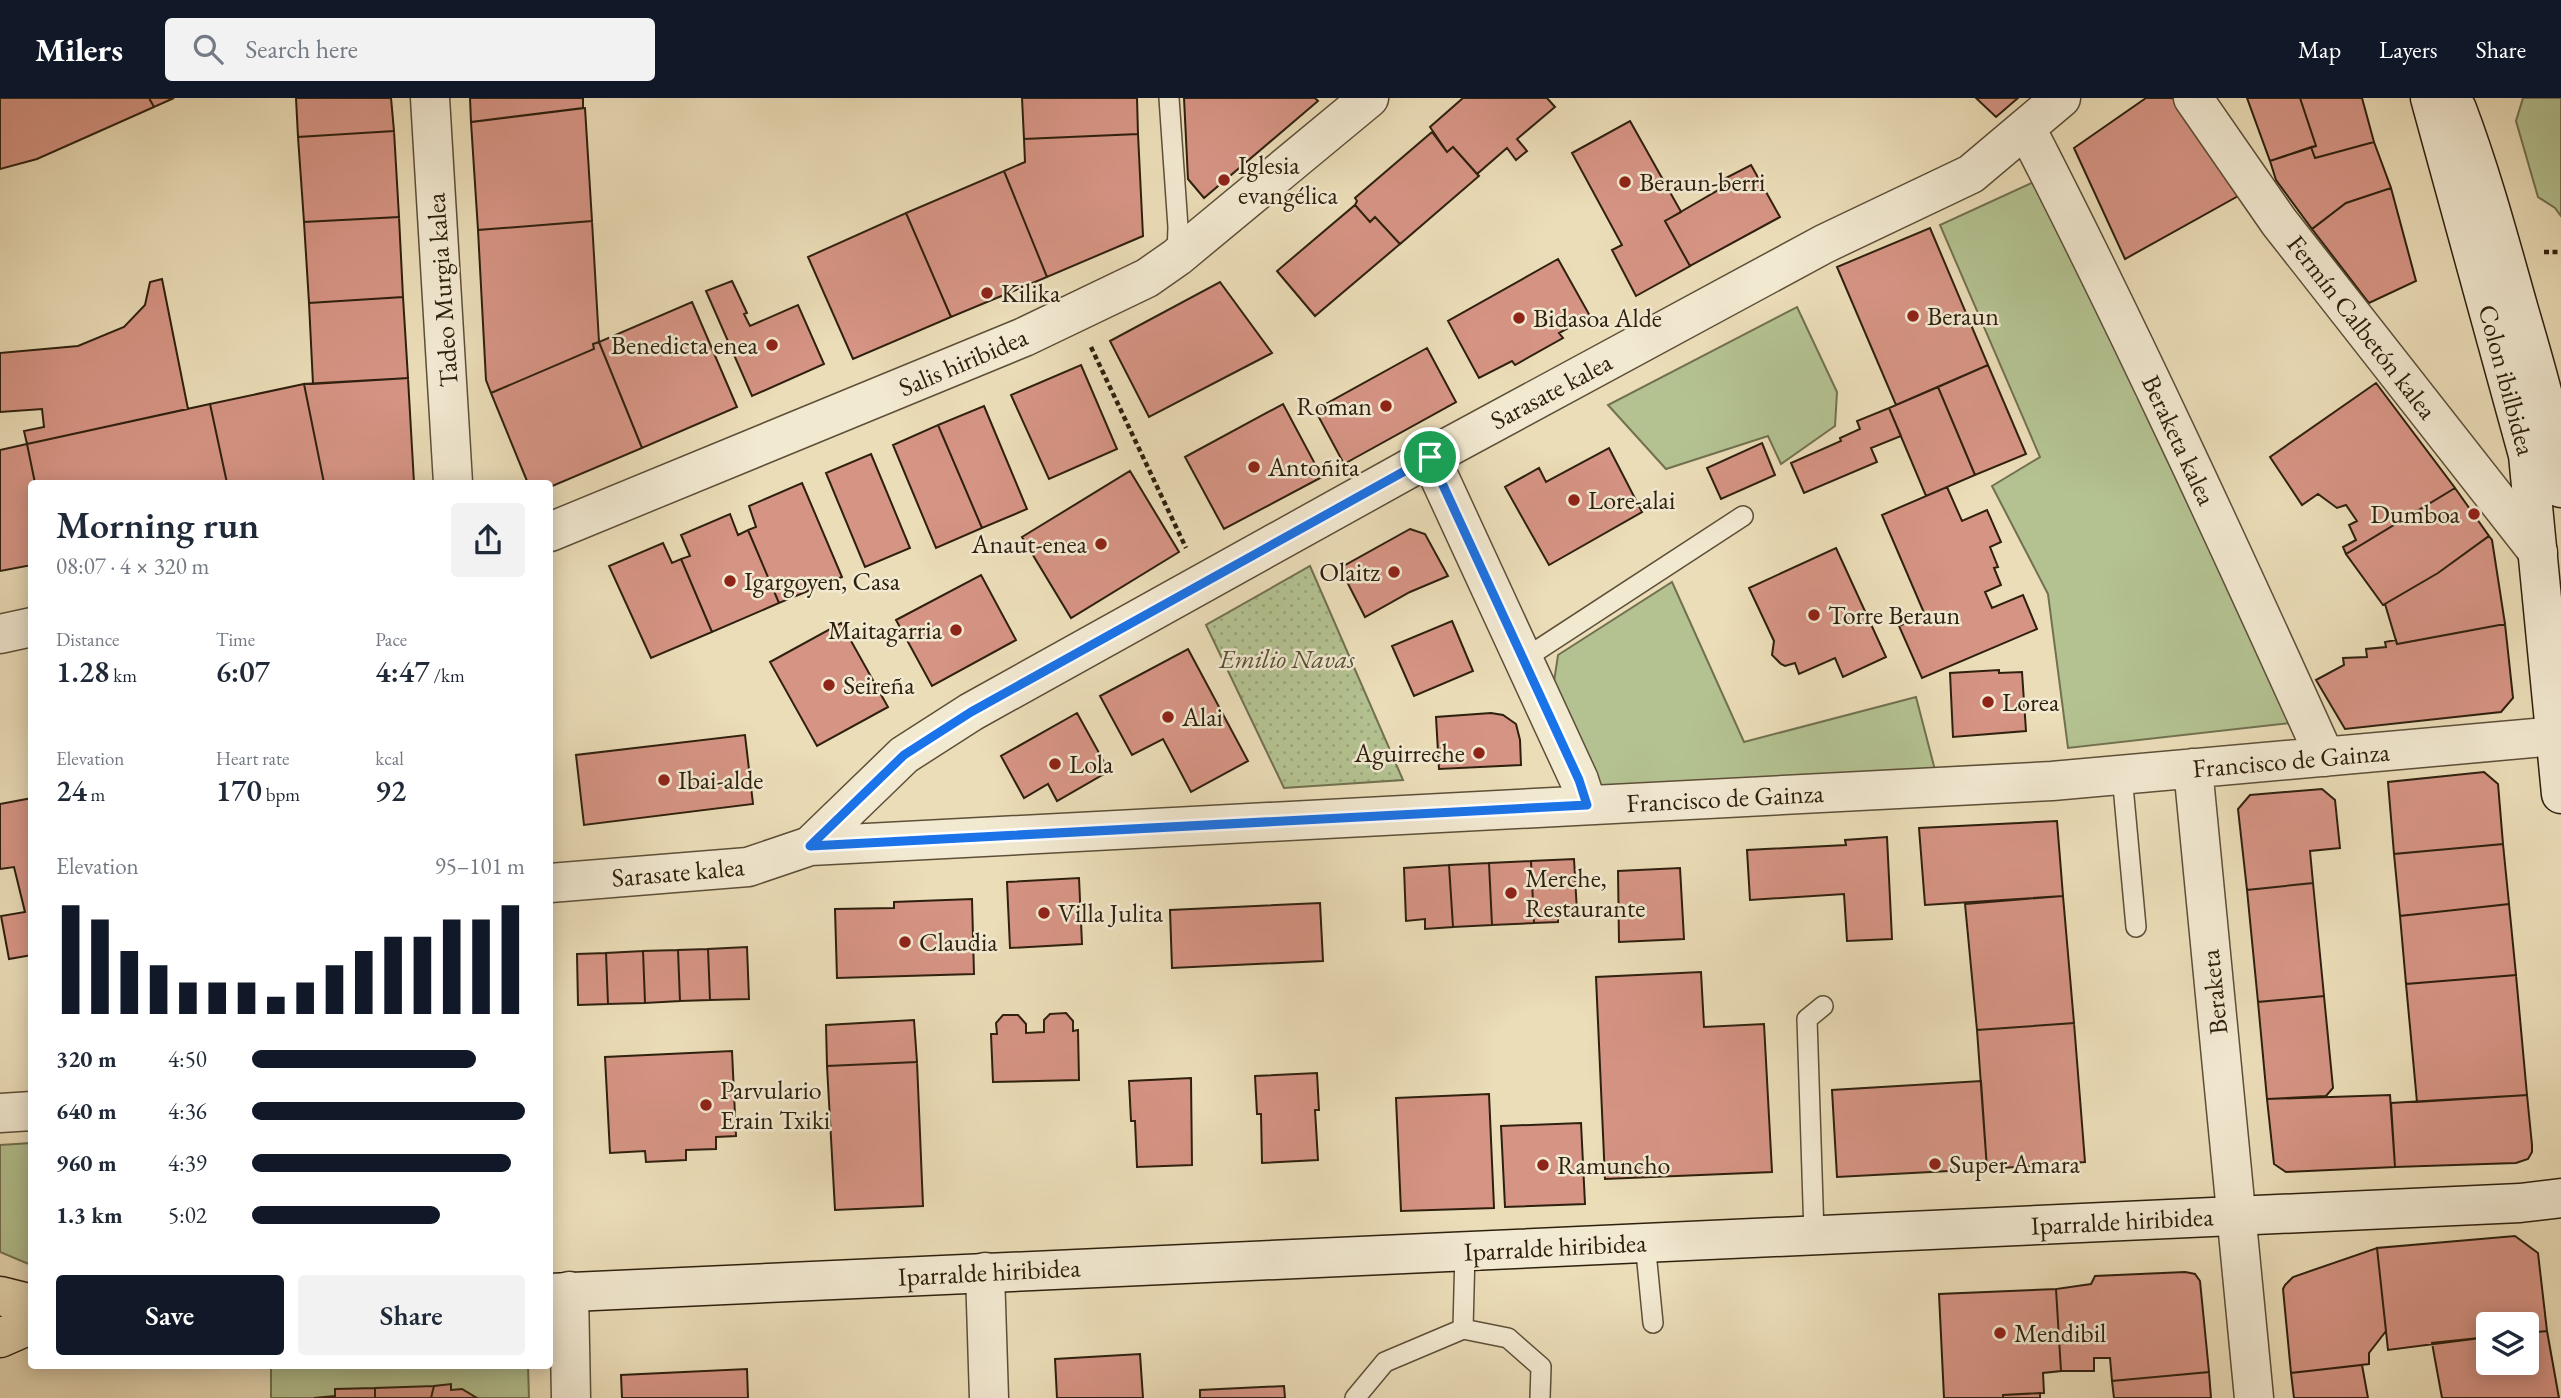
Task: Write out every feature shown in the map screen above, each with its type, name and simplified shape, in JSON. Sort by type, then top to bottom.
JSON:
[{"type":"main road","points":[[0,1296],[28,1303]]},
{"type":"main road","points":[[0,1338],[28,1326]]},
{"type":"street","name":"Tadeo Murgia kalea","points":[[430,98],[453,480]]},
{"type":"street","name":"Salis hiribidea","points":[[553,531],[1012,342],[1147,278],[1177,257],[1370,98]]},
{"type":"street","name":"Sarasate kalea","points":[[553,883],[748,867],[810,846],[904,755],[971,712],[1430,457],[1824,244],[1971,174],[2062,98]]},
{"type":"street","name":"Fermín Calbetón kalea","points":[[2193,98],[2279,222],[2538,552]]},
{"type":"street","name":"Colon ibilbidea","points":[[2448,99],[2446,152],[2528,455],[2561,794]]},
{"type":"street","points":[[2448,99],[2479,167],[2544,395],[2561,488]]},
{"type":"street","name":"Beraketa kalea","points":[[2026,128],[2087,246],[2200,483],[2325,757]]},
{"type":"street","points":[[2499,344],[2513,362],[2536,447],[2561,488]]},
{"type":"street","points":[[1430,457],[1579,780],[1587,805]]},
{"type":"street","points":[[0,634],[28,628]]},
{"type":"street","name":"Francisco de Gainza","points":[[810,846],[2052,781],[2556,736]]},
{"type":"street","name":"Beraketa","points":[[2193,768],[2254,1398]]},
{"type":"street","points":[[0,1113],[28,1111]]},
{"type":"street","name":"Iparralde hiribidea","points":[[559,1292],[2519,1203],[2561,1198]]},
{"type":"street","points":[[985,1272],[989,1398]]},
{"type":"street","points":[[559,1292],[571,1398]]},
{"type":"lane","points":[[1168,98],[1178,227],[1177,257]]},
{"type":"lane","points":[[1524,659],[1743,516]]},
{"type":"lane","points":[[2122,775],[2136,927]]},
{"type":"lane","points":[[1814,1234],[1807,1019],[1823,1006]]},
{"type":"lane","points":[[1645,1242],[1653,1324]]},
{"type":"lane","points":[[1463,1329],[1465,1251]]},
{"type":"lane","points":[[1355,1398],[1385,1362],[1463,1329],[1508,1338],[1541,1367],[1540,1398]]},
{"type":"path","points":[[2542,252],[2561,252]]},
{"type":"path","points":[[1075,314],[1189,555]]},
{"type":"green space","points":[[2523,98],[2561,98],[2561,216],[2555,208],[2538,197],[2516,121]]},
{"type":"green space","points":[[2038,180],[2291,723],[2068,748],[2048,594],[1992,486],[2040,457],[1940,225]]},
{"type":"green space","points":[[1797,307],[1837,392],[1835,426],[1781,464],[1768,436],[1666,469],[1608,405]]},
{"type":"green space","name":"Emilio Navas","points":[[1310,566],[1403,780],[1284,788],[1206,625]]},
{"type":"green space","points":[[1672,582],[1744,742],[1916,697],[1935,770],[1598,792],[1553,688],[1558,655]]},
{"type":"green space","points":[[28,1143],[28,1264],[0,1252],[0,1145]]},
{"type":"green space","points":[[271,1369],[528,1369],[529,1398],[271,1398]]},
{"type":"building","points":[[0,98],[149,98],[154,107],[37,159],[0,169]]},
{"type":"building","points":[[149,98],[174,98],[154,107]]},
{"type":"building","points":[[296,98],[391,98],[394,131],[298,137]]},
{"type":"building","points":[[470,98],[583,98],[583,108],[471,122]]},
{"type":"building","points":[[1022,98],[1137,98],[1138,134],[1024,139]]},
{"type":"building","points":[[1184,98],[1315,98],[1318,101],[1204,198],[1188,179]]},
{"type":"building","points":[[1463,98],[1547,98],[1555,107],[1517,139],[1527,151],[1516,160],[1507,148],[1477,174],[1453,147],[1447,152],[1430,127]]},
{"type":"building","points":[[1976,98],[2018,98],[1996,117]]},
{"type":"building","points":[[2146,98],[2173,98],[2240,195],[2125,259],[2074,148]]},
{"type":"building","points":[[2247,98],[2300,98],[2316,146],[2270,161]]},
{"type":"building","points":[[2300,98],[2362,98],[2374,142],[2315,158],[2311,147],[2316,146]]},
{"type":"building","points":[[585,108],[592,221],[478,230],[471,122]]},
{"type":"building","name":"Beraun-berri","points":[[1630,121],[1681,212],[1665,221],[1690,266],[1636,296],[1612,250],[1622,245],[1572,153]]},
{"type":"building","points":[[394,131],[399,217],[304,222],[298,137]]},
{"type":"building","points":[[1432,132],[1447,152],[1453,147],[1479,176],[1400,244],[1375,217],[1370,222],[1355,205],[1355,198]]},
{"type":"building","points":[[1138,134],[1143,236],[1047,277],[1004,171],[1025,162],[1024,139]]},
{"type":"building","points":[[2374,142],[2391,188],[2346,203],[2312,229],[2276,180],[2270,161],[2311,147],[2315,158]]},
{"type":"building","name":"Beraun-berri","points":[[1751,165],[1780,217],[1690,266],[1665,221],[1725,186],[1722,180]]},
{"type":"building","points":[[1004,171],[1047,277],[951,317],[906,213]]},
{"type":"building","points":[[2391,188],[2416,281],[2369,303],[2312,229],[2346,203]]},
{"type":"building","points":[[1355,205],[1370,222],[1375,217],[1400,244],[1315,316],[1277,271]]},
{"type":"building","points":[[906,213],[951,317],[853,359],[808,257]]},
{"type":"building","points":[[399,217],[403,297],[309,303],[304,222]]},
{"type":"building","points":[[592,221],[599,342],[593,344],[594,349],[491,393],[486,380],[478,230]]},
{"type":"building","name":"Beraun","points":[[1930,228],[1988,365],[1896,405],[1837,267]]},
{"type":"building","name":"Bidasoa Alde","points":[[1558,259],[1590,316],[1559,333],[1563,338],[1515,365],[1512,361],[1479,378],[1448,321]]},
{"type":"building","points":[[162,279],[188,409],[27,444],[24,431],[44,427],[42,409],[0,412],[0,353],[78,346],[124,327],[145,305],[150,282]]},
{"type":"building","name":"Benedicta enea","points":[[732,281],[750,326],[798,305],[824,364],[752,396],[706,291]]},
{"type":"building","points":[[1220,282],[1272,353],[1149,417],[1110,341]]},
{"type":"building","points":[[403,297],[408,378],[313,384],[309,303]]},
{"type":"building","points":[[692,302],[737,407],[642,448],[599,342]]},
{"type":"building","points":[[599,342],[642,448],[553,486],[553,480],[527,480],[491,393],[594,349],[593,344]]},
{"type":"building","name":"Roman","points":[[1427,348],[1456,402],[1344,464],[1315,410]]},
{"type":"building","points":[[1081,365],[1117,449],[1049,479],[1011,395]]},
{"type":"building","points":[[1988,365],[2026,454],[1975,475],[1938,387]]},
{"type":"building","points":[[408,378],[414,480],[323,480],[304,384]]},
{"type":"building","points":[[2376,383],[2455,488],[2346,554],[2343,547],[2356,540],[2349,525],[2357,521],[2346,505],[2337,508],[2318,494],[2302,505],[2270,457]]},
{"type":"building","points":[[304,384],[323,480],[226,480],[210,404]]},
{"type":"building","points":[[1938,387],[1975,475],[1926,496],[1889,408]]},
{"type":"building","points":[[210,404],[226,480],[34,480],[27,444]]},
{"type":"building","name":"Antoñita","points":[[1283,404],[1322,477],[1224,529],[1185,457]]},
{"type":"building","points":[[984,406],[1027,509],[982,528],[938,425]]},
{"type":"building","points":[[1889,408],[1901,436],[1871,448],[1877,462],[1804,493],[1791,463],[1841,441],[1840,438],[1860,429],[1857,421]]},
{"type":"building","points":[[938,425],[982,528],[936,548],[893,445]]},
{"type":"building","points":[[1762,443],[1775,475],[1721,499],[1707,468]]},
{"type":"building","points":[[27,444],[34,480],[28,480],[28,566],[0,571],[0,450]]},
{"type":"building","name":"Lore-alai","points":[[1609,448],[1642,512],[1549,565],[1505,487],[1539,468],[1546,482]]},
{"type":"building","points":[[871,454],[910,548],[865,567],[826,473]]},
{"type":"building","name":"Anaut-enea","points":[[1130,471],[1179,552],[1071,618],[1022,537]]},
{"type":"building","points":[[802,483],[842,577],[779,603],[748,530],[756,527],[749,506]]},
{"type":"building","points":[[1947,487],[1962,521],[1987,510],[2001,542],[1990,547],[1998,567],[1994,568],[2001,585],[1985,592],[1992,608],[2023,595],[2037,629],[1922,678],[1899,626],[1925,615],[1882,515]]},
{"type":"building","points":[[2455,488],[2489,536],[2438,573],[2383,605],[2346,554]]},
{"type":"building","name":"Igargoyen, Casa","points":[[730,514],[738,535],[748,530],[779,603],[712,632],[681,559],[690,556],[681,535]]},
{"type":"building","name":"Olaitz","points":[[1410,529],[1425,534],[1448,576],[1410,592],[1365,617],[1340,568]]},
{"type":"building","points":[[2489,536],[2492,540],[2505,624],[2397,644],[2385,604],[2438,573]]},
{"type":"building","points":[[663,543],[672,563],[681,559],[712,632],[651,658],[609,566]]},
{"type":"building","name":"Torre Beraun","points":[[1836,548],[1886,657],[1843,677],[1835,658],[1799,674],[1795,663],[1785,666],[1772,655],[1774,641],[1749,588]]},
{"type":"building","name":"Maitagarria","points":[[981,575],[1016,640],[932,686],[896,620]]},
{"type":"building","points":[[1452,621],[1473,671],[1414,696],[1392,646]]},
{"type":"building","name":"Seireña","points":[[841,623],[888,707],[817,746],[770,662]]},
{"type":"building","points":[[2505,624],[2513,698],[2501,712],[2345,729],[2316,680],[2344,665],[2343,658],[2367,657],[2366,649],[2386,647],[2385,642],[2396,640],[2397,644]]},
{"type":"building","name":"Alai","points":[[1188,649],[1248,761],[1191,792],[1163,739],[1132,755],[1100,696]]},
{"type":"building","name":"Lorea","points":[[1999,670],[1999,673],[2022,672],[2026,731],[1953,737],[1950,673]]},
{"type":"building","name":"Lola","points":[[1077,713],[1109,771],[1057,801],[1048,784],[1024,798],[1001,756]]},
{"type":"building","name":"Aguirreche","points":[[1491,713],[1503,715],[1516,724],[1521,765],[1439,769],[1436,717]]},
{"type":"building","name":"Ibai-alde","points":[[745,735],[753,804],[584,825],[576,755]]},
{"type":"building","points":[[2484,772],[2498,784],[2503,844],[2394,854],[2388,782]]},
{"type":"building","points":[[2322,789],[2335,800],[2340,848],[2310,851],[2313,883],[2247,890],[2238,809],[2250,795]]},
{"type":"building","points":[[28,799],[28,956],[9,959],[1,916],[25,912],[14,867],[0,869],[0,804]]},
{"type":"building","points":[[2057,821],[2063,896],[1925,905],[1919,828]]},
{"type":"building","points":[[1887,837],[1892,939],[1847,941],[1844,894],[1750,900],[1747,850],[1846,845],[1845,840]]},
{"type":"building","points":[[2503,844],[2509,904],[2400,916],[2394,854]]},
{"type":"building","points":[[1574,859],[1577,912],[1558,914],[1558,922],[1534,923],[1531,861]]},
{"type":"building","name":"Merche, Restaurante","points":[[1531,861],[1534,923],[1492,925],[1489,863]]},
{"type":"building","points":[[1489,863],[1492,925],[1453,927],[1449,865]]},
{"type":"building","points":[[1449,865],[1453,927],[1425,929],[1425,919],[1406,921],[1404,868]]},
{"type":"building","points":[[1680,868],[1684,939],[1619,942],[1618,871]]},
{"type":"building","name":"Villa Julita","points":[[1079,878],[1082,944],[1010,948],[1007,882]]},
{"type":"building","points":[[2313,883],[2324,996],[2258,1002],[2247,890]]},
{"type":"building","points":[[2063,896],[2074,1023],[1977,1030],[1965,904]]},
{"type":"building","name":"Claudia","points":[[972,899],[974,974],[837,978],[835,909],[894,908],[894,902]]},
{"type":"building","points":[[1320,903],[1323,961],[1172,968],[1170,910]]},
{"type":"building","points":[[2509,904],[2516,975],[2406,984],[2400,916]]},
{"type":"building","points":[[747,947],[749,999],[710,1000],[708,949]]},
{"type":"building","points":[[708,949],[710,1000],[680,1001],[678,950]]},
{"type":"building","points":[[678,950],[680,1001],[645,1003],[643,951]]},
{"type":"building","points":[[643,951],[645,1003],[608,1004],[606,953]]},
{"type":"building","points":[[606,953],[608,1004],[578,1005],[577,954]]},
{"type":"building","points":[[1701,972],[1704,1027],[1764,1024],[1772,1172],[1605,1179],[1596,977]]},
{"type":"building","points":[[2516,975],[2527,1095],[2417,1102],[2406,984]]},
{"type":"building","points":[[2324,996],[2333,1088],[2326,1096],[2267,1099],[2258,1002]]},
{"type":"building","points":[[1066,1013],[1073,1021],[1073,1031],[1078,1030],[1079,1080],[993,1082],[991,1034],[997,1034],[996,1023],[1003,1015],[1018,1015],[1026,1024],[1026,1033],[1044,1032],[1044,1020],[1050,1014]]},
{"type":"building","points":[[914,1020],[917,1062],[827,1066],[826,1025]]},
{"type":"building","points":[[2074,1023],[2085,1162],[1987,1169],[1977,1030]]},
{"type":"building","points":[[732,1051],[736,1136],[716,1137],[716,1149],[686,1150],[686,1160],[646,1162],[645,1151],[610,1153],[605,1057]]},
{"type":"building","points":[[917,1062],[923,1206],[835,1210],[827,1066]]},
{"type":"building","points":[[1317,1073],[1319,1110],[1315,1110],[1318,1160],[1262,1163],[1261,1114],[1257,1114],[1255,1076]]},
{"type":"building","points":[[1191,1078],[1192,1165],[1137,1167],[1135,1121],[1131,1121],[1129,1081]]},
{"type":"building","points":[[1981,1081],[1987,1169],[1837,1177],[1832,1090]]},
{"type":"building","points":[[1489,1094],[1494,1208],[1401,1211],[1396,1098]]},
{"type":"building","points":[[2390,1095],[2395,1167],[2286,1172],[2274,1164],[2267,1099]]},
{"type":"building","points":[[2527,1095],[2532,1145],[2528,1159],[2516,1163],[2395,1167],[2391,1103]]},
{"type":"building","name":"Ramuncho","points":[[1581,1123],[1585,1204],[1505,1207],[1501,1126]]},
{"type":"building","points":[[2515,1236],[2538,1253],[2547,1331],[2539,1332],[2539,1312],[2476,1312],[2476,1339],[2388,1350],[2377,1248]]},
{"type":"building","points":[[2377,1248],[2386,1331],[2369,1353],[2369,1364],[2291,1373],[2283,1289],[2285,1285],[2293,1277]]},
{"type":"building","points":[[2185,1272],[2195,1274],[2200,1281],[2209,1372],[2112,1381],[2110,1358],[2094,1358],[2094,1371],[2061,1371],[2056,1289],[2091,1284],[2095,1276]]},
{"type":"building","name":"Mendibil","points":[[2056,1289],[2061,1371],[2043,1373],[2044,1393],[2003,1395],[2003,1398],[1944,1398],[1939,1294]]},
{"type":"building","points":[[2547,1331],[2559,1398],[2442,1398],[2432,1343],[2476,1338],[2476,1375],[2539,1375],[2539,1332]]},
{"type":"building","points":[[1140,1354],[1143,1398],[1057,1398],[1055,1359]]},
{"type":"building","points":[[2362,1365],[2368,1398],[2294,1398],[2291,1373]]},
{"type":"building","points":[[747,1369],[748,1398],[622,1398],[621,1375]]},
{"type":"building","points":[[2209,1372],[2211,1398],[2114,1398],[2112,1381]]},
{"type":"building","points":[[451,1384],[451,1390],[462,1389],[477,1398],[431,1398],[434,1386]]},
{"type":"building","points":[[434,1386],[431,1398],[375,1398],[375,1388]]},
{"type":"building","points":[[1284,1386],[1285,1398],[1200,1398],[1200,1390]]},
{"type":"building","points":[[375,1388],[375,1398],[314,1398],[335,1396],[335,1389]]},
{"type":"building","name":"Mendibil","points":[[2040,1393],[2040,1398],[2003,1398],[2003,1395]]},
{"type":"place","name":"Iglesia evangélica","points":[[1224,180]]},
{"type":"place","name":"Beraun-berri","points":[[1625,182]]},
{"type":"place","name":"Kilika","points":[[987,293]]},
{"type":"place","name":"Beraun","points":[[1913,316]]},
{"type":"place","name":"Bidasoa Alde","points":[[1519,318]]},
{"type":"place","name":"Benedicta enea","points":[[772,345]]},
{"type":"place","name":"Roman","points":[[1386,406]]},
{"type":"place","name":"Antoñita","points":[[1254,467]]},
{"type":"place","name":"Lore-alai","points":[[1574,500]]},
{"type":"place","name":"Dumboa","points":[[2474,514]]},
{"type":"place","name":"Anaut-enea","points":[[1101,544]]},
{"type":"place","name":"Olaitz","points":[[1394,572]]},
{"type":"place","name":"Igargoyen, Casa","points":[[730,581]]},
{"type":"place","name":"Torre Beraun","points":[[1814,615]]},
{"type":"place","name":"Maitagarria","points":[[956,630]]},
{"type":"place","name":"Seireña","points":[[829,685]]},
{"type":"place","name":"Lorea","points":[[1988,702]]},
{"type":"place","name":"Alai","points":[[1168,717]]},
{"type":"place","name":"Aguirreche","points":[[1479,753]]},
{"type":"place","name":"Lola","points":[[1055,764]]},
{"type":"place","name":"Ibai-alde","points":[[664,780]]},
{"type":"place","name":"Merche, Restaurante","points":[[1511,893]]},
{"type":"place","name":"Villa Julita","points":[[1044,913]]},
{"type":"place","name":"Claudia","points":[[905,942]]},
{"type":"place","name":"Parvulario Erain Txiki","points":[[706,1105]]},
{"type":"place","name":"Super Amara","points":[[1935,1164]]},
{"type":"place","name":"Ramuncho","points":[[1543,1165]]},
{"type":"place","name":"Mendibil","points":[[2000,1333]]},
{"type":"route","points":[[1430,457],[1579,780],[1587,805],[810,846],[904,755],[971,712],[1430,457]]}]
